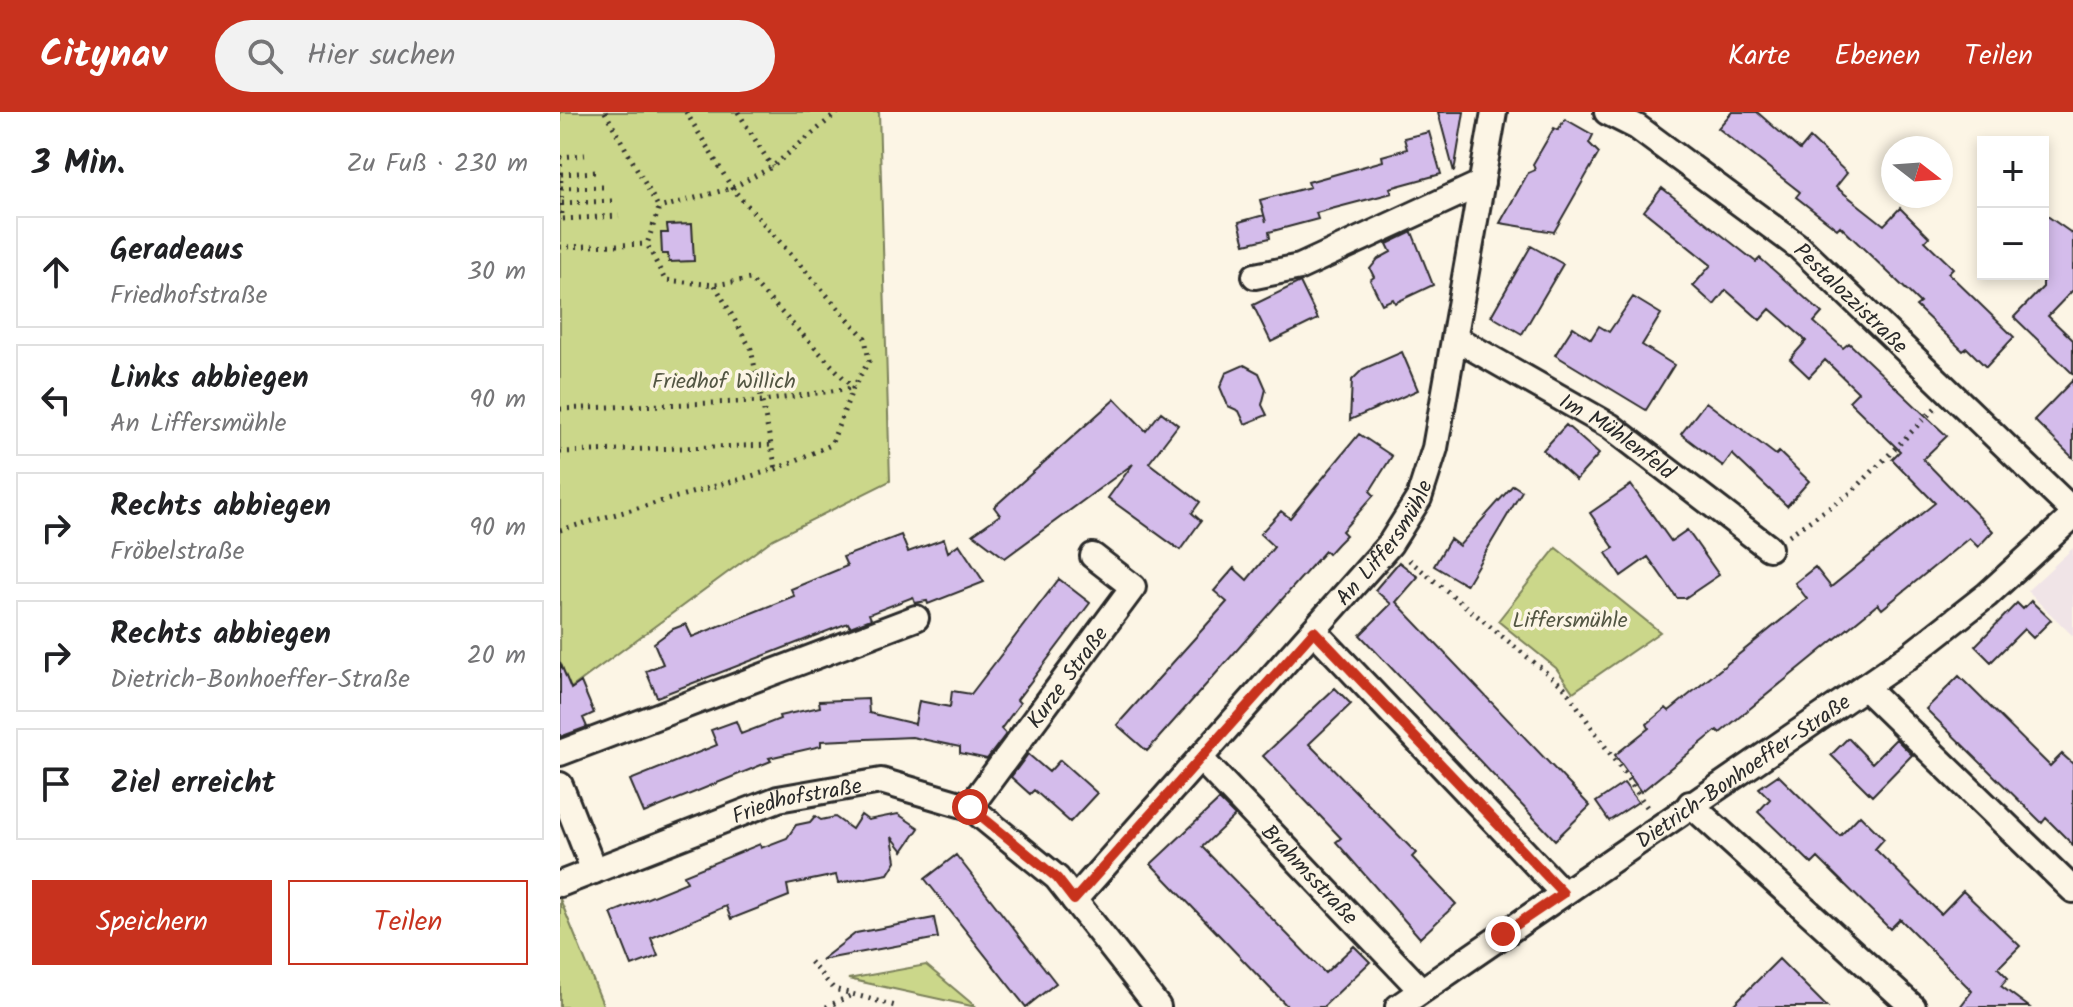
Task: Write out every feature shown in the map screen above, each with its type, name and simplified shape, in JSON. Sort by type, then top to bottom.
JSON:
[{"type":"street","name":"An Liffersmühle","points":[[1074,900],[1314,631],[1407,521],[1429,474],[1494,112]]},
{"type":"street","name":"Pestalozzistraße","points":[[1607,112],[1637,127],[1799,247],[1952,391],[2073,514]]},
{"type":"street","points":[[1255,276],[1300,267],[1482,183]]},
{"type":"street","name":"Im Mühlenfeld","points":[[1455,338],[1610,426],[1769,548]]},
{"type":"street","name":"Dietrich-Bonhoeffer-Straße","points":[[1398,1007],[1864,687],[1987,595],[2073,514]]},
{"type":"street","name":"Kurze Straße","points":[[970,807],[1133,587],[1093,556]]},
{"type":"street","points":[[560,753],[916,618]]},
{"type":"street","points":[[1314,631],[1563,893]]},
{"type":"street","points":[[1864,687],[2073,890]]},
{"type":"street","name":"Brahmsstraße","points":[[1200,758],[1421,990]]},
{"type":"street","name":"Friedhofstraße","points":[[560,884],[778,799],[881,781],[970,807],[1057,878],[1158,1007]]},
{"type":"street","points":[[560,785],[594,871]]},
{"type":"street","points":[[1690,804],[1913,1007]]},
{"type":"path","points":[[605,112],[659,208],[647,244],[665,280],[715,285],[750,279],[853,388]]},
{"type":"path","points":[[560,530],[776,469],[831,445],[853,388],[869,361],[865,338],[732,188],[686,112]]},
{"type":"path","points":[[738,112],[772,167]]},
{"type":"path","points":[[659,208],[732,188],[772,167],[838,112]]},
{"type":"path","points":[[585,155],[560,156],[562,219],[619,216]]},
{"type":"path","points":[[561,174],[596,172]]},
{"type":"path","points":[[561,188],[604,187]]},
{"type":"path","points":[[562,203],[613,201]]},
{"type":"path","points":[[560,247],[647,244]]},
{"type":"path","points":[[715,285],[751,349],[776,469]]},
{"type":"path","points":[[560,409],[763,401],[853,388]]},
{"type":"path","points":[[1769,548],[1852,492],[1952,391]]},
{"type":"path","points":[[560,452],[772,445]]},
{"type":"path","points":[[1390,544],[1564,687],[1659,825]]},
{"type":"path","points":[[810,962],[834,989],[897,1007]]},
{"type":"path","points":[[826,1007],[851,996]]},
{"type":"shaded area","points":[[2073,548],[2073,636],[2027,591]]},
{"type":"green space","name":"Friedhof Willich","points":[[560,112],[879,112],[890,481],[773,539],[560,696]]},
{"type":"green space","name":"Liffersmühle","points":[[1556,548],[1660,632],[1573,692],[1556,668],[1498,621]]},
{"type":"green space","points":[[560,899],[604,1007],[560,1007]]},
{"type":"green space","points":[[926,965],[976,1007],[848,979]]},
{"type":"building","points":[[1438,112],[1464,112],[1454,172]]},
{"type":"building","points":[[1732,112],[1757,112],[1800,150],[1810,138],[1847,173],[1836,187],[1884,225],[1900,208],[1929,237],[1925,241],[1953,268],[1948,273],[2014,337],[1986,367],[1967,348],[1963,351],[1916,306],[1920,303],[1840,226],[1837,229],[1796,197],[1800,192],[1718,128]]},
{"type":"building","points":[[1565,119],[1593,135],[1589,143],[1599,153],[1554,232],[1500,223],[1528,173],[1535,170],[1533,164],[1554,128],[1558,130]]},
{"type":"building","points":[[1429,132],[1441,174],[1390,188],[1392,193],[1316,213],[1318,219],[1269,232],[1270,238],[1245,244],[1239,222],[1264,215],[1266,222],[1260,200],[1310,187],[1308,182],[1383,161],[1382,156],[1407,149],[1404,138]]},
{"type":"building","points":[[1662,188],[1756,262],[1760,258],[1822,313],[1814,322],[1843,348],[1849,343],[1947,436],[1923,459],[1993,531],[1978,547],[1969,538],[1882,609],[1878,604],[1720,733],[1717,730],[1641,792],[1615,755],[1649,728],[1647,724],[1666,708],[1669,711],[1807,599],[1795,583],[1815,567],[1831,587],[1935,503],[1892,459],[1900,451],[1849,401],[1858,392],[1825,360],[1809,377],[1790,359],[1806,341],[1801,336],[1770,309],[1760,320],[1726,290],[1714,305],[1693,286],[1711,265],[1644,211]]},
{"type":"building","points":[[2049,217],[2073,234],[2073,290],[2048,316],[2073,340],[2073,374],[2014,317],[2043,287],[2043,280],[2049,280]]},
{"type":"building","points":[[692,224],[694,261],[669,262],[668,254],[662,254],[661,233],[668,233],[667,225]]},
{"type":"building","points":[[1412,232],[1433,285],[1395,303],[1393,299],[1382,304],[1370,280],[1374,277],[1370,269],[1378,259],[1391,252],[1387,244]]},
{"type":"building","points":[[1531,246],[1563,264],[1522,334],[1491,316]]},
{"type":"building","points":[[1300,282],[1318,319],[1271,342],[1253,305]]},
{"type":"building","points":[[1633,297],[1661,314],[1642,345],[1674,365],[1646,410],[1555,355],[1573,327],[1591,339],[1599,326],[1609,332]]},
{"type":"building","points":[[1402,352],[1418,390],[1350,420],[1352,380],[1363,369]]},
{"type":"building","points":[[1244,365],[1259,373],[1266,389],[1262,405],[1267,415],[1245,424],[1239,411],[1228,406],[1220,387],[1226,373]]},
{"type":"building","points":[[2073,380],[2073,458],[2034,420]]},
{"type":"building","points":[[1115,399],[1146,431],[1161,412],[1178,425],[1149,463],[1200,502],[1192,513],[1201,521],[1180,550],[1108,498],[1133,464],[1005,558],[973,534],[1000,515],[994,507]]},
{"type":"building","points":[[1706,402],[1776,455],[1779,452],[1809,481],[1787,506],[1732,454],[1723,466],[1681,434]]},
{"type":"building","points":[[1566,425],[1599,454],[1576,480],[1543,450]]},
{"type":"building","points":[[1359,434],[1392,456],[1370,491],[1374,495],[1342,531],[1346,535],[1328,554],[1325,551],[1147,751],[1117,725],[1227,602],[1214,591],[1234,568],[1247,580],[1274,547],[1260,534],[1281,511],[1290,518]]},
{"type":"building","points":[[1513,485],[1522,491],[1466,585],[1434,566],[1450,539],[1459,546]]},
{"type":"building","points":[[1631,485],[1671,541],[1687,530],[1719,575],[1685,598],[1677,598],[1648,557],[1621,576],[1606,553],[1614,548],[1590,513]]},
{"type":"building","points":[[901,535],[908,552],[944,539],[948,552],[959,544],[984,582],[928,604],[927,601],[915,603],[913,597],[869,614],[871,619],[850,627],[848,623],[657,697],[646,671],[663,664],[654,643],[673,629],[686,624],[692,637],[794,596],[791,589],[847,566],[843,557]]},
{"type":"building","points":[[1399,562],[1418,577],[1396,602],[1590,806],[1555,840],[1360,635],[1391,604],[1375,590]]},
{"type":"building","points":[[1059,579],[1090,603],[1017,700],[1020,703],[1001,729],[1006,734],[987,759],[960,753],[960,747],[912,737],[821,741],[821,746],[769,758],[771,761],[644,813],[630,780],[717,745],[711,730],[736,721],[741,734],[780,719],[779,716],[820,707],[819,701],[868,699],[869,713],[915,724],[919,701],[950,707],[952,691],[971,694]]},
{"type":"building","points":[[2031,601],[2051,620],[2033,638],[2024,629],[1991,662],[1975,646],[2017,603],[2023,609]]},
{"type":"building","points":[[560,662],[571,689],[581,682],[594,713],[583,718],[587,727],[560,737]]},
{"type":"building","points":[[1959,676],[2050,766],[2062,754],[2073,764],[2073,845],[2046,818],[2042,823],[1926,709]]},
{"type":"building","points":[[1335,688],[1351,704],[1309,744],[1416,853],[1412,857],[1456,904],[1420,938],[1336,842],[1341,838],[1263,756]]},
{"type":"building","points":[[1848,738],[1872,763],[1896,739],[1912,755],[1872,796],[1831,755]]},
{"type":"building","points":[[1028,754],[1049,772],[1060,760],[1097,793],[1070,822],[1034,790],[1030,794],[1011,777]]},
{"type":"building","points":[[1778,775],[1840,836],[1860,815],[1884,839],[1875,849],[1941,914],[1963,891],[2020,946],[1998,968],[2008,978],[2001,986],[2029,1007],[1960,1007],[1972,991],[1900,919],[1890,929],[1818,858],[1812,864],[1758,812],[1770,799],[1759,788]]},
{"type":"building","points":[[1624,783],[1638,802],[1609,821],[1596,802]]},
{"type":"building","points":[[1219,800],[1235,816],[1202,847],[1325,973],[1354,946],[1370,962],[1323,1007],[1288,1007],[1151,864]]},
{"type":"building","points":[[898,814],[919,828],[903,851],[892,837],[896,861],[888,874],[838,883],[836,875],[787,885],[789,896],[731,919],[726,906],[651,938],[658,956],[632,966],[611,913],[687,882],[684,875],[760,844],[761,848],[787,838],[796,825],[810,822],[815,816],[821,820],[835,817],[852,829],[861,815],[868,820]]},
{"type":"building","points":[[956,855],[1056,983],[1026,1007],[925,879]]},
{"type":"building","points":[[934,918],[938,938],[821,960],[856,933]]},
{"type":"building","points":[[1779,959],[1827,1007],[1731,1007]]},
{"type":"route","points":[[970,807],[1057,878],[1074,900],[1314,631],[1563,893],[1503,934]]}]
